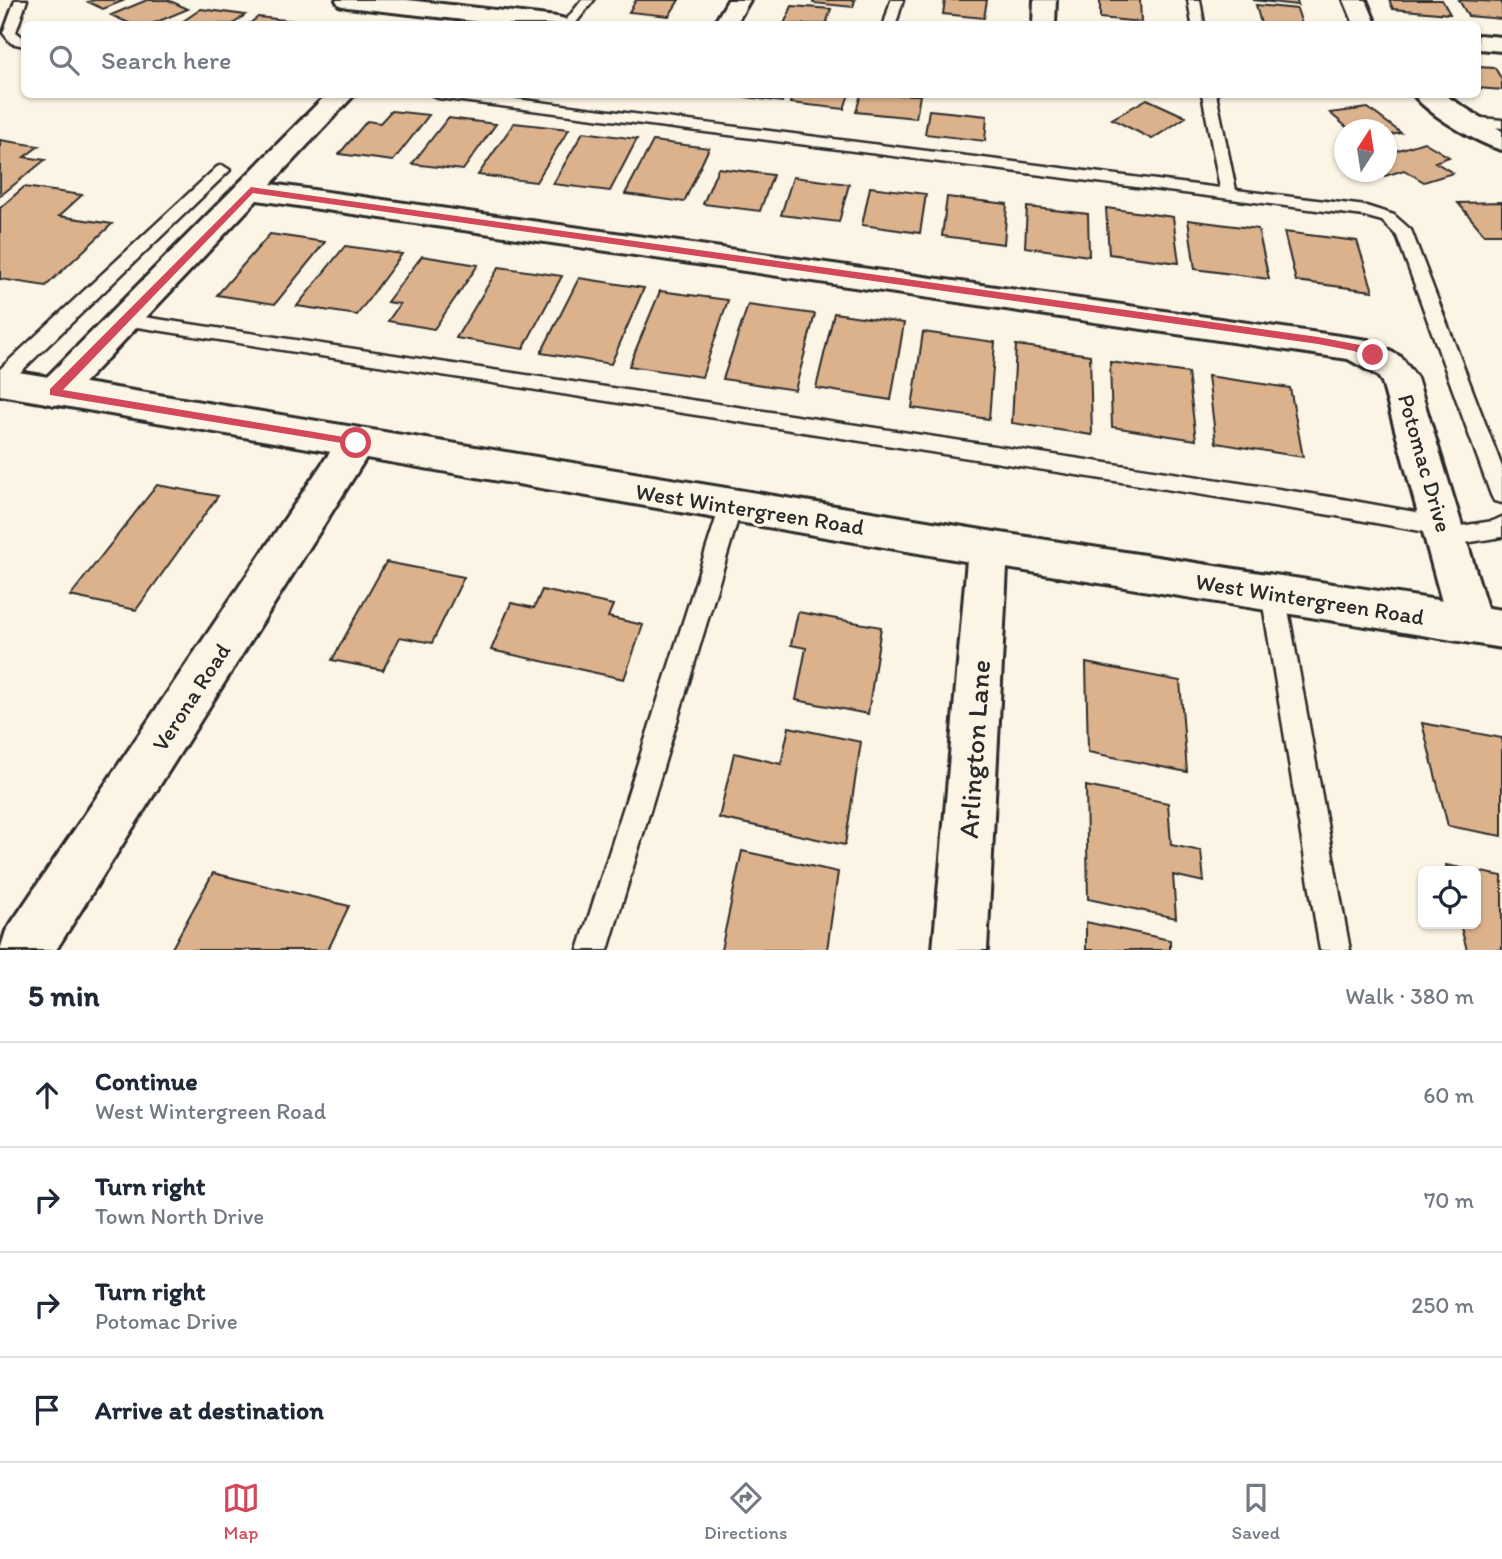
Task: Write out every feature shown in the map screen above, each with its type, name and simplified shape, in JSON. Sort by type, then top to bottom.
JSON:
[{"type":"street","points":[[347,0],[421,11],[526,21]]},
{"type":"street","points":[[727,21],[739,0]]},
{"type":"street","points":[[1044,21],[1045,0]]},
{"type":"street","points":[[1355,0],[1364,21]]},
{"type":"street","points":[[1481,42],[1502,44]]},
{"type":"street","points":[[54,392],[338,98]]},
{"type":"street","points":[[1432,98],[1462,120],[1502,142]]},
{"type":"street","name":"Potomac Drive","points":[[251,190],[1356,348],[1389,366],[1399,377],[1444,531],[1486,627]]},
{"type":"street","name":"West Wintergreen Road","points":[[0,381],[731,506],[1486,627]]},
{"type":"street","name":"Verona Road","points":[[25,950],[356,443]]},
{"type":"street","name":"Arlington Lane","points":[[960,950],[988,548]]},
{"type":"lane","points":[[21,0],[9,33],[21,41]]},
{"type":"lane","points":[[571,21],[588,0]]},
{"type":"lane","points":[[891,21],[897,0]]},
{"type":"lane","points":[[1194,0],[1198,21]]},
{"type":"lane","points":[[471,98],[1229,193],[1366,211],[1388,218],[1405,234],[1502,495]]},
{"type":"lane","points":[[1210,98],[1229,193]]},
{"type":"lane","points":[[1462,120],[1502,124]]},
{"type":"lane","points":[[0,381],[222,170]]},
{"type":"lane","points":[[124,320],[1309,503],[1444,531],[1500,529],[1502,526]]},
{"type":"lane","points":[[593,950],[731,506]]},
{"type":"lane","points":[[1273,593],[1335,950]]},
{"type":"building","points":[[125,0],[103,9],[88,2]]},
{"type":"building","points":[[147,0],[168,0],[188,9],[159,21],[124,21],[111,15]]},
{"type":"building","points":[[636,0],[679,0],[669,16],[629,12]]},
{"type":"building","points":[[814,0],[855,0],[853,7],[813,3]]},
{"type":"building","points":[[945,0],[987,0],[984,18],[943,14]]},
{"type":"building","points":[[1100,0],[1140,0],[1141,21],[1100,18]]},
{"type":"building","points":[[1253,0],[1297,0],[1298,5]]},
{"type":"building","points":[[1389,0],[1442,0],[1450,14],[1393,9]]},
{"type":"building","points":[[1459,0],[1502,2],[1502,19],[1468,16]]},
{"type":"building","points":[[1256,5],[1297,9],[1301,21],[1260,21]]},
{"type":"building","points":[[792,6],[831,9],[827,21],[785,21]]},
{"type":"building","points":[[201,9],[245,15],[237,21],[183,21]]},
{"type":"building","points":[[258,17],[295,21],[253,21]]},
{"type":"building","points":[[1481,67],[1495,68],[1502,80],[1502,90],[1481,88]]},
{"type":"building","points":[[754,98],[783,98],[782,102]]},
{"type":"building","points":[[792,98],[848,98],[844,109],[790,103]]},
{"type":"building","points":[[860,98],[919,98],[916,118],[856,112]]},
{"type":"building","points":[[1147,99],[1186,117],[1152,139],[1112,119]]},
{"type":"building","points":[[1368,108],[1383,119],[1337,119],[1330,113]]},
{"type":"building","points":[[929,110],[987,116],[985,141],[925,134]]},
{"type":"building","points":[[391,111],[429,115],[393,161],[339,154],[367,121],[380,123]]},
{"type":"building","points":[[448,118],[496,124],[463,170],[412,164]]},
{"type":"building","points":[[514,123],[569,129],[536,182],[478,175]]},
{"type":"building","points":[[583,132],[637,139],[610,191],[553,184]]},
{"type":"building","points":[[0,140],[39,146],[24,157],[45,160],[0,196]]},
{"type":"building","points":[[653,141],[709,148],[684,202],[625,194]]},
{"type":"building","points":[[1424,142],[1449,157],[1435,162],[1453,173],[1424,182],[1404,170],[1397,172],[1397,151]]},
{"type":"building","points":[[718,168],[773,175],[760,211],[703,204]]},
{"type":"building","points":[[793,177],[849,184],[839,222],[781,215]]},
{"type":"building","points":[[24,187],[82,195],[59,216],[112,224],[46,286],[0,279],[0,208]]},
{"type":"building","points":[[870,187],[926,194],[920,233],[862,225]]},
{"type":"building","points":[[947,197],[1007,204],[1004,244],[942,236]]},
{"type":"building","points":[[1502,202],[1502,234],[1484,234],[1458,203]]},
{"type":"building","points":[[1027,207],[1088,214],[1089,256],[1025,247]]},
{"type":"building","points":[[1106,208],[1173,217],[1179,263],[1109,254]]},
{"type":"building","points":[[1188,220],[1258,229],[1269,279],[1195,269]]},
{"type":"building","points":[[1284,232],[1357,241],[1373,291],[1296,281]]},
{"type":"building","points":[[270,234],[325,242],[275,304],[217,295]]},
{"type":"building","points":[[345,246],[402,254],[357,315],[297,306]]},
{"type":"building","points":[[422,256],[478,265],[434,329],[388,321],[400,304],[387,302]]},
{"type":"building","points":[[499,267],[562,276],[523,349],[456,338]]},
{"type":"building","points":[[579,278],[644,288],[611,364],[541,353]]},
{"type":"building","points":[[660,291],[728,300],[702,377],[629,366]]},
{"type":"building","points":[[748,305],[815,314],[795,390],[723,379]]},
{"type":"building","points":[[834,313],[904,323],[891,400],[816,388]]},
{"type":"building","points":[[923,332],[995,342],[989,419],[912,408]]},
{"type":"building","points":[[1016,345],[1090,355],[1092,435],[1012,423]]},
{"type":"building","points":[[1110,362],[1188,373],[1196,440],[1112,427]]},
{"type":"building","points":[[1208,376],[1290,388],[1303,457],[1216,443]]},
{"type":"building","points":[[157,485],[218,496],[136,610],[70,596]]},
{"type":"building","points":[[386,562],[464,577],[432,643],[400,637],[383,670],[332,660]]},
{"type":"building","points":[[542,590],[613,605],[608,617],[643,625],[624,679],[491,650],[511,603],[534,608]]},
{"type":"building","points":[[798,612],[881,627],[868,714],[796,700],[806,648],[791,645]]},
{"type":"building","points":[[1086,663],[1180,681],[1187,772],[1088,752]]},
{"type":"building","points":[[1422,723],[1502,738],[1502,836],[1448,826]]},
{"type":"building","points":[[789,727],[861,742],[845,845],[719,818],[734,753],[781,764]]},
{"type":"building","points":[[1086,786],[1168,803],[1171,845],[1201,851],[1204,882],[1173,875],[1176,918],[1088,899]]},
{"type":"building","points":[[742,851],[838,872],[827,950],[721,950]]},
{"type":"building","points":[[1481,872],[1502,876],[1502,950],[1467,950],[1461,929],[1481,929]]},
{"type":"building","points":[[213,873],[349,906],[328,950],[171,950]]},
{"type":"building","points":[[1086,922],[1170,940],[1170,950],[1086,950]]},
{"type":"route","points":[[356,443],[54,392],[251,190],[1318,341],[1356,348],[1373,355]]}]
